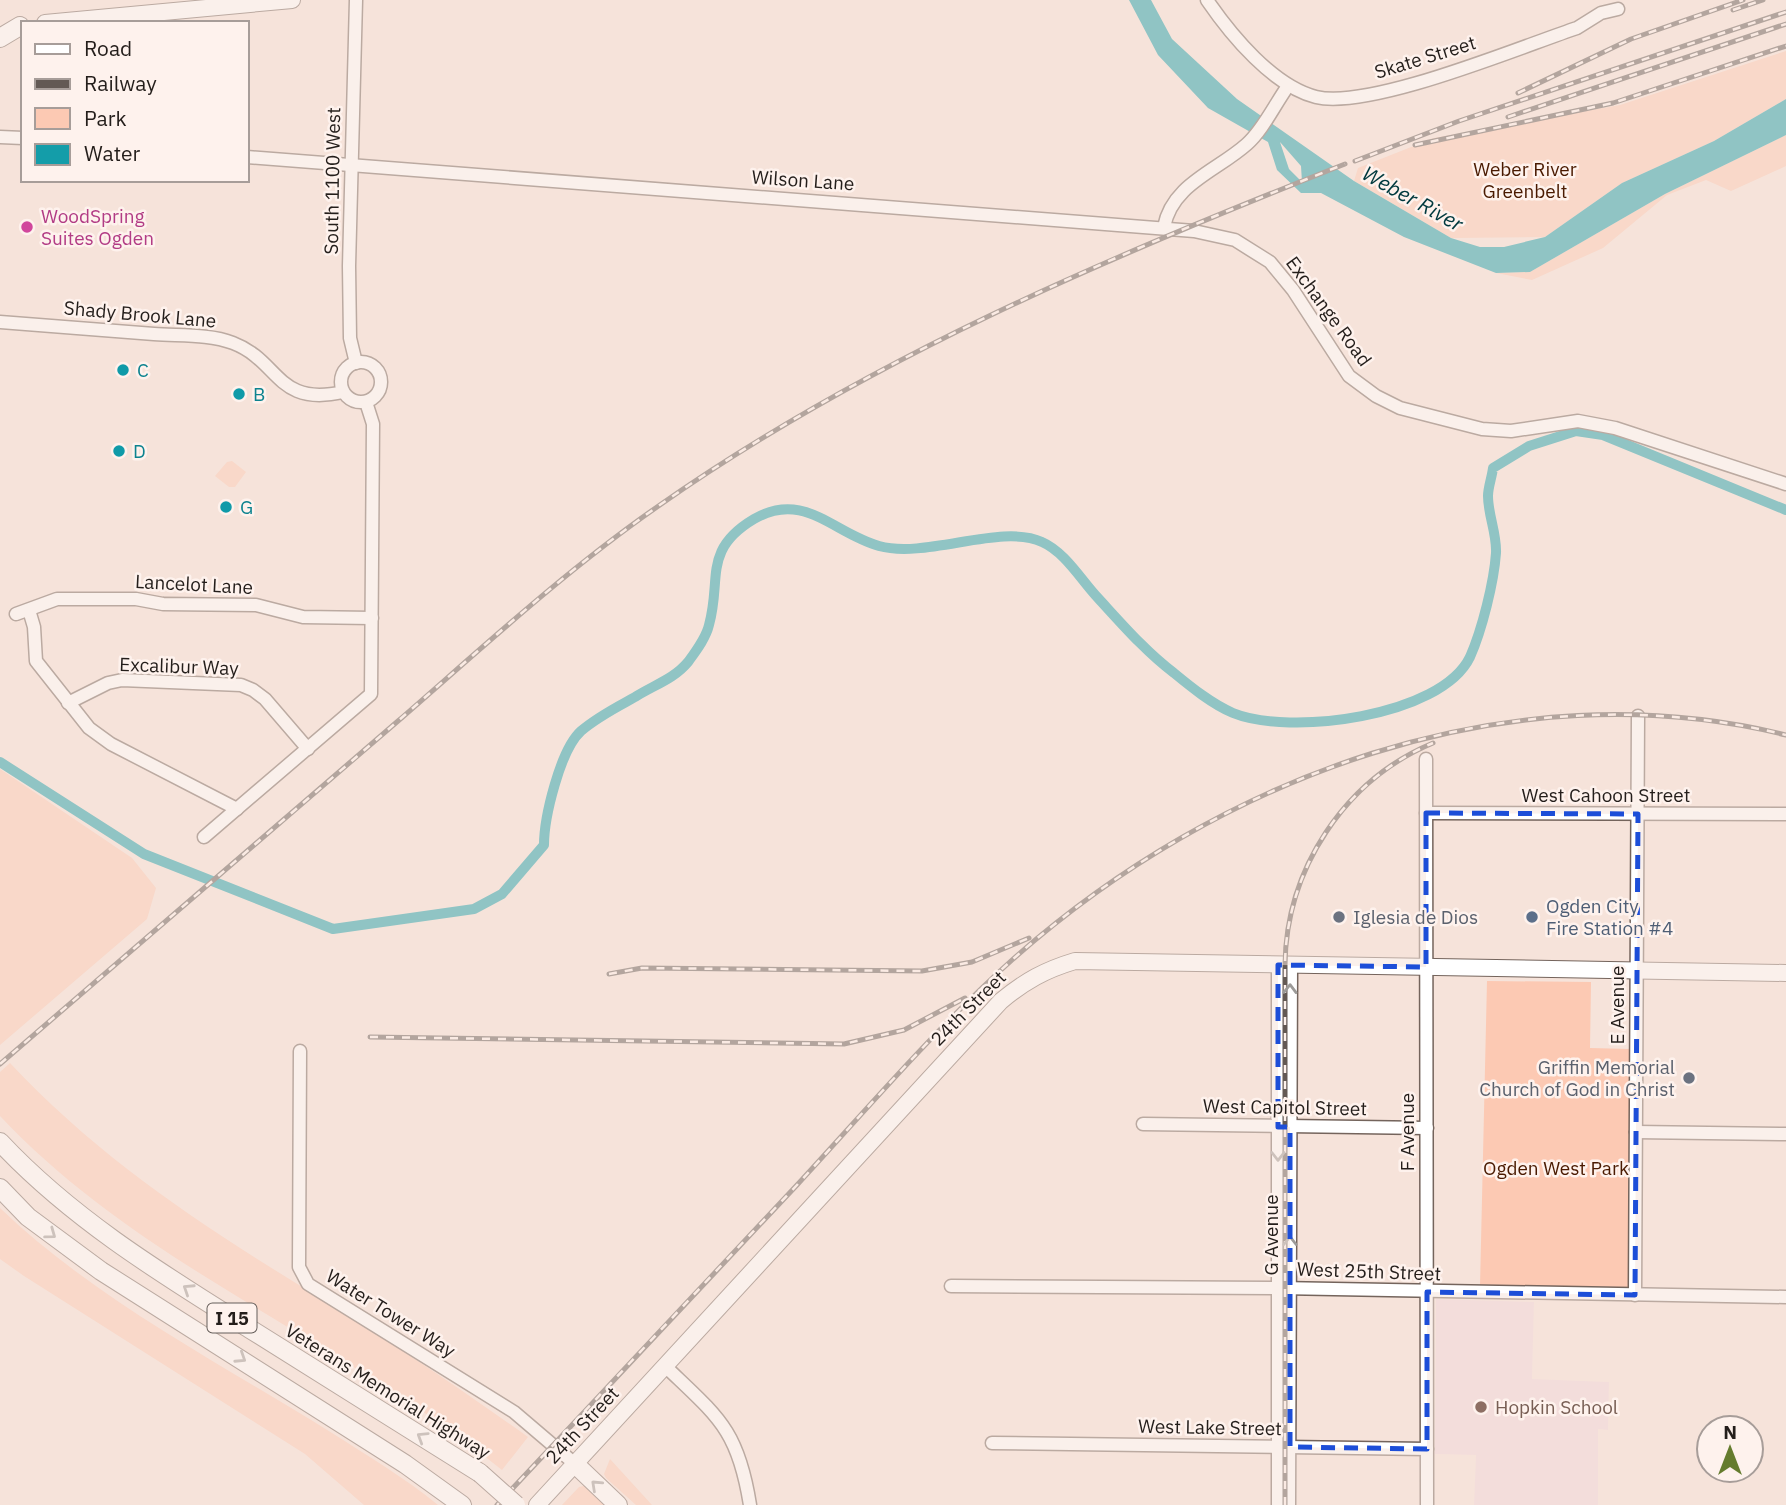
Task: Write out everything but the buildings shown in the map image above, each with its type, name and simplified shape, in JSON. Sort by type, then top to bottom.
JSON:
[{"type":"highway","points":[[0,22],[21,26]]},
{"type":"highway","points":[[0,38],[21,26]]},
{"type":"highway","name":"Veterans Memorial Highway","points":[[0,1142],[31,1175],[92,1225],[230,1317],[480,1473],[516,1505]]},
{"type":"highway","name":"I 15","points":[[0,1188],[28,1217],[101,1270],[360,1434],[460,1503]]},
{"type":"highway","points":[[575,1464],[618,1505]]},
{"type":"main road","points":[[66,21],[292,0]]},
{"type":"main road","points":[[0,30],[21,26]]},
{"type":"main road","name":"24th Street","points":[[537,1505],[980,1023],[1025,981],[1044,970],[1075,961],[1786,973]]},
{"type":"street","name":"South 1100 West","points":[[356,0],[350,338],[356,363]]},
{"type":"street","name":"Skate Street","points":[[1207,0],[1228,31],[1288,86],[1318,97],[1348,98],[1399,88],[1577,28],[1601,7],[1619,9]]},
{"type":"street","points":[[1164,228],[1167,213],[1177,197],[1248,143],[1288,86]]},
{"type":"street","points":[[0,137],[21,138]]},
{"type":"street","name":"Wilson Lane","points":[[248,157],[1164,228]]},
{"type":"street","name":"Exchange Road","points":[[1164,228],[1235,240],[1270,262],[1293,290],[1349,376],[1376,396],[1400,408],[1482,429],[1511,431],[1578,421],[1615,428],[1786,484]]},
{"type":"street","name":"Shady Brook Lane","points":[[0,322],[219,339],[256,356],[275,377],[289,387],[324,396],[343,392]]},
{"type":"street","points":[[356,363],[373,365],[381,378],[380,392],[366,402],[355,402],[343,392],[341,377],[356,363]]},
{"type":"street","points":[[204,837],[371,695],[373,424],[366,402]]},
{"type":"street","name":"Lancelot Lane","points":[[16,614],[42,602],[57,599],[136,599],[163,604],[256,605],[303,617],[372,618]]},
{"type":"street","points":[[29,610],[34,627],[36,661],[89,727],[111,744],[237,809]]},
{"type":"street","name":"Excalibur Way","points":[[68,703],[108,683],[122,680],[241,685],[265,699],[308,748]]},
{"type":"street","name":"E Avenue","points":[[1635,1295],[1638,716]]},
{"type":"street","name":"F Avenue","points":[[1426,759],[1427,1505]]},
{"type":"street","name":"West Cahoon Street","points":[[1426,813],[1786,814]]},
{"type":"street","name":"G Avenue","points":[[1284,965],[1284,1447],[1289,1505]]},
{"type":"street","name":"Water Tower Way","points":[[300,1051],[299,1267],[308,1284],[514,1412],[575,1464]]},
{"type":"street","name":"West Capitol Street","points":[[1143,1124],[1427,1128]]},
{"type":"street","points":[[1636,1132],[1786,1134]]},
{"type":"street","name":"West 25th Street","points":[[951,1286],[1284,1288],[1786,1297]]},
{"type":"street","points":[[665,1367],[720,1420],[737,1447],[750,1505]]},
{"type":"street","name":"West Lake Street","points":[[992,1443],[1427,1449]]},
{"type":"street","name":"G Avenue","points":[[1278,1505],[1284,1447]]},
{"type":"highlighted area","points":[[1426,813],[1638,814],[1635,1295],[1427,1292],[1427,1449],[1290,1447],[1290,1127],[1278,1127],[1278,965],[1426,967]]},
{"type":"shaded area","points":[[1436,1299],[1534,1302],[1532,1379],[1609,1382],[1608,1430],[1598,1429],[1598,1505],[1474,1505],[1476,1455],[1435,1454]]},
{"type":"green space","name":"Weber River Greenbelt","points":[[1786,51],[1786,99],[1714,141],[1622,183],[1545,237],[1451,238],[1354,181],[1358,168],[1434,138],[1620,105]]},
{"type":"green space","name":"Weber River Greenbelt","points":[[1786,135],[1786,166],[1731,191],[1706,180],[1667,195],[1603,248],[1532,280],[1496,273],[1530,272],[1665,194]]},
{"type":"green space","points":[[232,461],[246,472],[235,487],[229,487],[215,476],[227,462]]},
{"type":"green space","points":[[0,769],[132,858],[156,888],[147,919],[0,1045]]},
{"type":"green space","name":"Ogden West Park","points":[[1487,981],[1591,982],[1590,1048],[1630,1049],[1628,1287],[1480,1286]]},
{"type":"green space","points":[[10,1063],[80,1130],[153,1189],[231,1242],[367,1327],[528,1437],[502,1470],[377,1381],[180,1261],[116,1217],[56,1170],[0,1116],[0,1072]]},
{"type":"green space","points":[[0,1208],[37,1241],[118,1301],[373,1459],[438,1505],[364,1505],[305,1454],[24,1276],[0,1259]]},
{"type":"green space","points":[[610,1459],[652,1505],[636,1505],[606,1478],[604,1474]]},
{"type":"green space","points":[[588,1485],[613,1505],[562,1505],[579,1487]]},
{"type":"water","points":[[1129,0],[1151,0],[1172,39],[1237,99],[1354,181],[1451,238],[1480,247],[1504,247],[1545,237],[1622,183],[1714,141],[1786,99],[1786,135],[1665,194],[1530,272],[1496,273],[1404,237],[1321,193],[1301,193],[1277,170],[1268,142],[1208,108],[1158,55]],"holes":[[[1280,142],[1301,166],[1302,182],[1289,169]]]},
{"type":"waterway","points":[[0,762],[144,854],[333,929],[474,909],[502,894],[544,845],[555,785],[573,740],[594,721],[670,677],[688,662],[708,630],[720,554],[738,531],[754,519],[772,511],[803,511],[862,540],[898,549],[1006,536],[1025,537],[1042,542],[1065,559],[1144,647],[1202,695],[1233,713],[1258,720],[1290,722],[1362,716],[1397,707],[1429,694],[1454,678],[1470,657],[1483,620],[1493,578],[1496,546],[1488,496],[1493,468],[1529,446],[1576,431],[1603,435],[1786,510]]},
{"type":"railway","points":[[1518,93],[1631,39],[1743,0]]},
{"type":"railway","points":[[1733,10],[1763,0]]},
{"type":"railway","points":[[1355,161],[1459,121],[1786,12]]},
{"type":"railway","points":[[1508,117],[1786,24]]},
{"type":"railway","points":[[1415,145],[1613,103],[1786,46]]},
{"type":"railway","points":[[0,1064],[524,611],[657,507],[820,404],[990,315],[1166,236],[1345,164]]},
{"type":"railway","points":[[497,1505],[902,1070],[984,986],[1093,895],[1181,838],[1275,790],[1373,753],[1474,728],[1578,716],[1682,718],[1786,735]]},
{"type":"railway","points":[[1285,1505],[1285,965],[1288,930],[1296,895],[1309,863],[1326,832],[1347,804],[1372,780],[1401,759],[1433,743]]},
{"type":"railway","points":[[609,974],[642,968],[922,971],[972,962],[1029,938]]},
{"type":"railway","points":[[370,1037],[844,1044],[904,1030],[965,998]]},
{"type":"place","name":"WoodSpring Suites Ogden","points":[[27,227]]},
{"type":"place","name":"C","points":[[123,370]]},
{"type":"place","name":"B","points":[[239,394]]},
{"type":"place","name":"D","points":[[119,451]]},
{"type":"place","name":"G","points":[[226,507]]},
{"type":"place","name":"Iglesia de Dios","points":[[1339,917]]},
{"type":"place","name":"Ogden City Fire Station #4","points":[[1532,917]]},
{"type":"place","name":"Griffin Memorial Church of God in Christ","points":[[1689,1078]]},
{"type":"place","name":"Hopkin School","points":[[1481,1407]]},
{"type":"water label","name":"Weber River","points":[[1413,198]]}]
